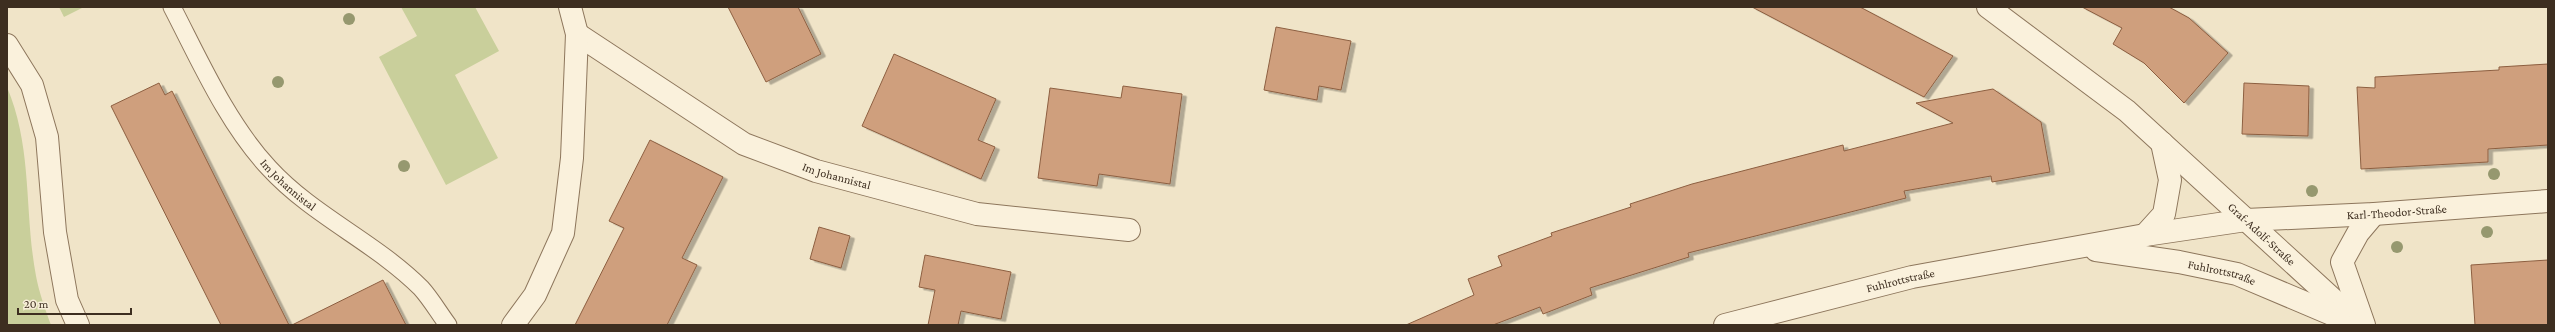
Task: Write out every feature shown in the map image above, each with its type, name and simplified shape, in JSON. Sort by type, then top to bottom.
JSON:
[{"type":"street","points":[[513,325],[535,295],[563,233],[572,158],[577,34],[570,7]]},
{"type":"street","name":"Graf-Adolf-Straße","points":[[1988,7],[2127,111],[2362,325]]},
{"type":"street","name":"Im Johannistal","points":[[577,34],[744,144],[816,170],[977,214],[1129,230]]},
{"type":"street","points":[[7,45],[32,84],[46,137],[55,232],[67,300],[78,325]]},
{"type":"street","points":[[2145,235],[2164,214],[2170,180],[2162,143]]},
{"type":"street","name":"Karl-Theodor-Straße","points":[[2246,220],[2374,214],[2548,201]]},
{"type":"street","name":"Graf-Adolf-Straße","points":[[2362,325],[2342,262],[2358,233],[2374,214]]},
{"type":"street","name":"Fuhlrottstraße","points":[[1725,325],[1902,279],[2145,235],[2246,220]]},
{"type":"street","name":"Fuhlrottstraße","points":[[2079,248],[2179,262],[2237,274],[2357,325]]},
{"type":"lane","name":"Im Johannistal","points":[[172,7],[234,121],[268,168],[313,208],[373,250],[421,289],[448,325]]},
{"type":"green space","points":[[59,7],[84,7],[64,17]]},
{"type":"green space","points":[[401,7],[475,7],[499,51],[455,75],[498,158],[446,185],[379,57],[417,36]]},
{"type":"green space","points":[[7,87],[21,134],[27,181],[32,252],[36,276],[42,300],[51,325],[7,325]]},
{"type":"building","points":[[728,7],[798,7],[821,54],[766,82]]},
{"type":"building","points":[[1752,7],[1860,7],[1953,56],[1924,97]]},
{"type":"building","points":[[2082,7],[2169,7],[2189,18],[2228,53],[2184,103],[2144,63],[2113,44],[2122,28]]},
{"type":"building","points":[[1276,27],[1351,41],[1341,90],[1319,86],[1317,100],[1264,90]]},
{"type":"building","points":[[894,54],[996,99],[978,140],[995,147],[981,179],[862,126]]},
{"type":"building","points":[[2548,64],[2548,145],[2488,149],[2488,162],[2361,169],[2357,87],[2375,88],[2375,77],[2499,70],[2499,67]]},
{"type":"building","points":[[159,83],[165,95],[172,91],[289,325],[221,325],[111,106]]},
{"type":"building","points":[[2244,83],[2309,86],[2308,136],[2242,134]]},
{"type":"building","points":[[1123,86],[1182,94],[1170,184],[1099,174],[1097,186],[1038,178],[1050,88],[1121,98]]},
{"type":"building","points":[[1993,89],[2041,122],[2050,172],[1992,182],[1991,176],[1904,191],[1906,198],[1688,253],[1689,257],[1590,288],[1592,295],[1543,314],[1540,307],[1493,325],[1406,325],[1474,295],[1468,279],[1502,266],[1498,256],[1552,236],[1551,233],[1631,207],[1630,204],[1692,184],[1843,145],[1844,151],[1953,123],[1916,103]]},
{"type":"building","points":[[650,140],[723,177],[682,258],[697,265],[667,325],[575,325],[624,228],[609,221]]},
{"type":"building","points":[[819,227],[850,236],[841,268],[810,259]]},
{"type":"building","points":[[925,255],[1011,272],[1001,319],[961,311],[958,325],[928,325],[935,290],[919,287]]},
{"type":"building","points":[[2548,260],[2548,325],[2475,325],[2471,265]]},
{"type":"building","points":[[383,280],[406,325],[292,325]]}]
